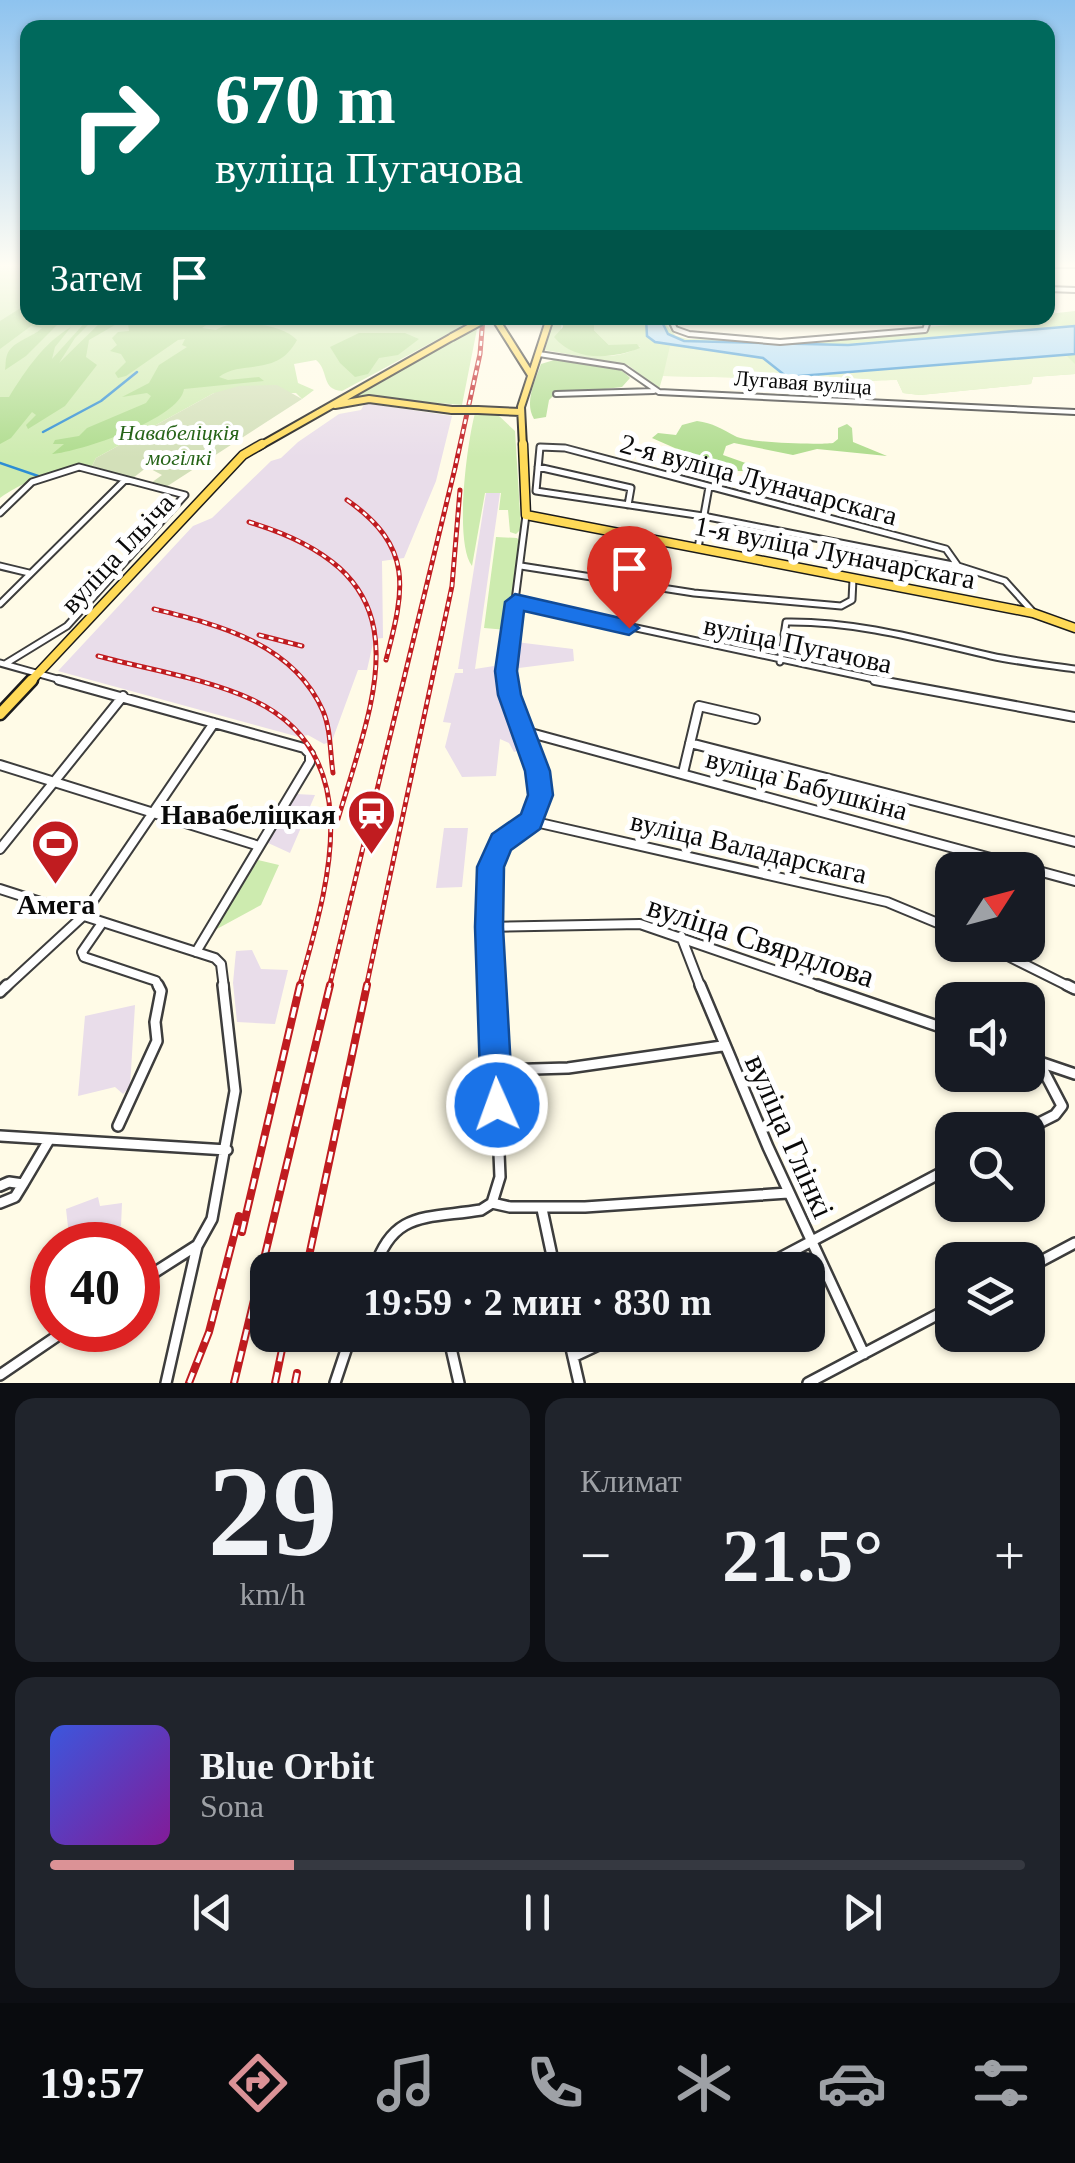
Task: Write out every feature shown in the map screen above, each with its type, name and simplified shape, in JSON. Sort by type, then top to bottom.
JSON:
[{"type":"main road","name":"вуліца Ільіча","points":[[0,714],[230,466],[259,444],[467,329]]},
{"type":"main road","points":[[499,329],[531,375]]},
{"type":"main road","points":[[526,515],[521,412],[546,329]]},
{"type":"main road","points":[[520,354],[538,354]]},
{"type":"main road","points":[[323,407],[369,399],[452,410],[521,412]]},
{"type":"main road","points":[[492,410],[508,417],[522,430]]},
{"type":"main road","name":"1-я вуліца Луначарскага","points":[[526,515],[1033,613],[1075,628]]},
{"type":"main road","points":[[526,526],[540,519]]},
{"type":"street","points":[[675,329],[688,334],[809,342],[926,329]]},
{"type":"street","name":"Лугавая вуліца","points":[[538,354],[623,367],[655,390],[1075,412]]},
{"type":"street","points":[[556,394],[655,390]]},
{"type":"street","name":"2-я вуліца Луначарскага","points":[[538,467],[540,447],[565,448],[946,549],[958,566]]},
{"type":"street","points":[[0,514],[32,482],[64,470],[78,467],[126,480]]},
{"type":"street","points":[[628,504],[631,488],[538,467],[536,491],[703,516],[958,566],[1005,581],[1033,613]]},
{"type":"street","points":[[0,604],[126,480]]},
{"type":"street","name":"вуліца Ільіча","points":[[2,664],[67,626],[185,498],[126,480]]},
{"type":"street","points":[[698,548],[709,487]]},
{"type":"street","points":[[380,1252],[400,1224],[480,1210],[492,1203],[500,1177],[490,867],[495,850],[531,821],[540,795],[540,780],[510,695],[506,671],[526,515]]},
{"type":"street","points":[[0,566],[30,574]]},
{"type":"street","points":[[521,566],[694,593],[840,606],[852,600],[853,580]]},
{"type":"street","name":"вуліца Пугачова","points":[[515,602],[780,662],[1075,717]]},
{"type":"street","points":[[840,606],[840,622]]},
{"type":"street","points":[[780,662],[786,622],[840,622],[984,655],[1075,669]]},
{"type":"street","points":[[2,664],[304,748],[310,754],[310,762],[196,952]]},
{"type":"street","points":[[0,849],[123,696]]},
{"type":"street","points":[[683,773],[699,706],[755,719]]},
{"type":"street","points":[[0,992],[82,917],[214,723]]},
{"type":"street","name":"вуліца Бабушкіна","points":[[526,732],[1075,881]]},
{"type":"street","points":[[690,743],[1075,842]]},
{"type":"street","points":[[0,765],[258,846]]},
{"type":"street","name":"вуліца Валадарскага","points":[[531,821],[887,902],[935,923]]},
{"type":"street","points":[[0,889],[196,952],[221,964],[235,1091],[228,1150],[212,1219],[197,1246],[166,1383]]},
{"type":"street","points":[[102,923],[82,952],[84,957],[156,980],[161,992],[155,1022],[158,1041],[118,1126]]},
{"type":"street","name":"вуліца Свярдлова","points":[[489,927],[640,924],[680,934],[935,1025]]},
{"type":"street","name":"вуліца Глінкі","points":[[680,934],[722,1046],[808,1241],[864,1354]]},
{"type":"street","points":[[1020,962],[1075,989]]},
{"type":"street","points":[[496,1070],[568,1068],[722,1046]]},
{"type":"street","points":[[1045,1064],[1075,1074]]},
{"type":"street","points":[[1045,1075],[1062,1106],[1045,1119]]},
{"type":"street","points":[[0,1136],[228,1150]]},
{"type":"street","points":[[0,1203],[14,1197],[50,1139]]},
{"type":"street","points":[[789,1252],[935,1176]]},
{"type":"street","points":[[0,1186],[9,1182],[23,1184]]},
{"type":"street","points":[[492,1203],[500,1208],[542,1208],[788,1193]]},
{"type":"street","points":[[542,1208],[551,1252]]},
{"type":"street","points":[[1045,1259],[1075,1243]]},
{"type":"street","points":[[160,1269],[197,1246]]},
{"type":"street","points":[[808,1383],[935,1316]]},
{"type":"street","points":[[0,1375],[34,1352]]},
{"type":"street","points":[[335,1383],[345,1352]]},
{"type":"street","points":[[452,1352],[458,1383]]},
{"type":"street","points":[[572,1352],[579,1383]]},
{"type":"street","points":[[573,1356],[582,1352]]},
{"type":"shaded area","points":[[365,403],[452,416],[436,481],[404,558],[382,561],[383,638],[374,639],[367,670],[358,670],[332,741],[324,744],[308,735],[299,737],[58,671],[193,526],[212,518],[271,461],[281,458],[339,414],[361,410]]},
{"type":"shaded area","points":[[486,493],[500,493],[475,669],[494,666],[523,749],[514,752],[509,743],[500,739],[496,776],[462,777],[445,747],[451,723],[443,722],[455,673],[463,673],[463,669],[458,669]]},
{"type":"shaded area","points":[[516,642],[573,649],[574,661],[511,669]]},
{"type":"shaded area","points":[[296,794],[315,795],[290,853],[266,842]]},
{"type":"shaded area","points":[[444,828],[468,828],[462,887],[436,888]]},
{"type":"shaded area","points":[[252,950],[261,969],[288,970],[275,1024],[237,1022],[233,983],[236,951]]},
{"type":"shaded area","points":[[135,1005],[130,1087],[123,1094],[115,1087],[78,1096],[85,1016]]},
{"type":"shaded area","points":[[98,1197],[100,1206],[122,1203],[121,1222],[67,1222],[66,1209]]},
{"type":"green space","points":[[0,329],[458,329],[342,391],[331,387],[316,360],[294,364],[298,383],[314,390],[302,399],[296,393],[214,393],[96,458],[92,466],[70,467],[44,475],[0,498]]},
{"type":"green space","points":[[0,329],[28,329],[0,349]]},
{"type":"green space","points":[[41,329],[53,329],[26,356],[5,370],[10,350]]},
{"type":"green space","points":[[70,329],[55,347],[52,359],[79,329],[84,329],[59,363],[94,329],[109,329],[89,340],[86,357],[97,365],[65,406],[28,429],[26,425],[36,415],[32,412],[11,438],[0,444],[0,397],[9,397],[44,349]]},
{"type":"green space","points":[[278,329],[297,340],[289,352],[269,364],[219,377],[259,377],[264,381],[184,389],[165,412],[148,422],[105,440],[52,454],[64,444],[53,444],[55,440],[79,436],[87,428],[146,403],[151,396],[147,393],[122,397],[149,383],[159,365],[187,347],[182,345],[185,339],[178,340],[118,378],[115,373],[126,362],[121,354],[110,351],[117,345],[112,338],[118,332]]},
{"type":"green space","points":[[477,329],[462,405],[357,396]]},
{"type":"green space","points":[[551,329],[561,329],[569,349],[614,355],[640,346],[609,345],[594,329],[647,329],[647,336],[655,342],[763,358],[787,377],[1075,354],[1075,374],[1033,377],[1031,384],[920,395],[903,393],[897,380],[811,382],[663,376],[659,389],[628,365],[545,350]]},
{"type":"green space","points":[[562,329],[594,329],[609,345],[637,344],[640,348],[594,356],[572,351],[554,337]]},
{"type":"green space","points":[[665,329],[688,339],[808,341],[885,330],[1045,329],[848,345],[684,341],[668,334]]},
{"type":"green space","points":[[1075,329],[1075,354],[1066,355],[1075,364],[1075,374],[1033,377],[1031,384],[920,395],[903,393],[897,380],[781,382],[770,378],[663,376],[670,346],[759,357],[814,346]]},
{"type":"green space","points":[[359,333],[405,333],[419,339],[398,355],[379,358],[368,374],[355,377],[330,347]]},
{"type":"green space","points":[[554,360],[605,365],[630,378],[622,387],[554,395],[546,417],[534,419],[530,399],[541,364]]},
{"type":"green space","name":"Навабеліцкія могілкі","points":[[277,385],[302,399],[166,487],[151,483],[162,475],[147,467],[133,478],[92,466],[96,458],[214,393],[239,386]]},
{"type":"green space","points":[[475,413],[497,414],[515,431],[521,529],[516,534],[510,532],[508,510],[499,510],[501,493],[485,493],[472,566],[463,515]]},
{"type":"green space","points":[[697,421],[742,438],[798,444],[833,443],[838,439],[838,428],[847,424],[852,428],[853,442],[887,456],[817,449],[793,455],[734,443],[726,446],[723,455],[754,466],[756,471],[715,471],[682,459],[677,449],[652,438],[658,433],[676,435],[682,425]]},
{"type":"green space","points":[[496,537],[517,538],[521,543],[507,630],[484,628]]},
{"type":"green space","points":[[258,860],[279,865],[261,905],[215,930]]},
{"type":"water","points":[[647,329],[665,329],[668,334],[684,341],[848,345],[1075,329],[1075,354],[787,377],[763,358],[655,342],[647,336]]},
{"type":"waterway","points":[[43,432],[101,401],[137,372]]},
{"type":"waterway","points":[[0,463],[41,477]]},
{"type":"railway","points":[[329,988],[455,468],[482,329]]},
{"type":"railway","points":[[366,988],[452,586],[460,490]]},
{"type":"railway","points":[[347,500],[384,535],[399,571],[397,611],[386,660]]},
{"type":"railway","points":[[249,522],[306,545],[344,572],[366,604],[376,640],[375,680],[337,822]]},
{"type":"railway","points":[[154,609],[252,640],[293,669],[323,711],[333,773]]},
{"type":"railway","points":[[259,635],[302,646]]},
{"type":"railway","points":[[98,656],[197,680],[253,700],[290,724],[314,755],[327,790],[331,828],[320,910],[299,988]]},
{"type":"railway","points":[[242,1232],[300,985]]},
{"type":"railway","points":[[234,1383],[330,985]]},
{"type":"railway","points":[[310,1252],[367,985]]},
{"type":"railway","points":[[189,1383],[209,1332],[239,1216]]},
{"type":"railway","points":[[275,1383],[281,1352]]},
{"type":"railway","points":[[295,1383],[297,1373]]},
{"type":"place","name":"Навабеліцкая","points":[[371,856]]},
{"type":"place","name":"Амега","points":[[56,886]]},
{"type":"route","points":[[497,1105],[490,867],[501,842],[531,821],[540,795],[538,771],[510,695],[506,671],[515,602],[629,628]]}]
